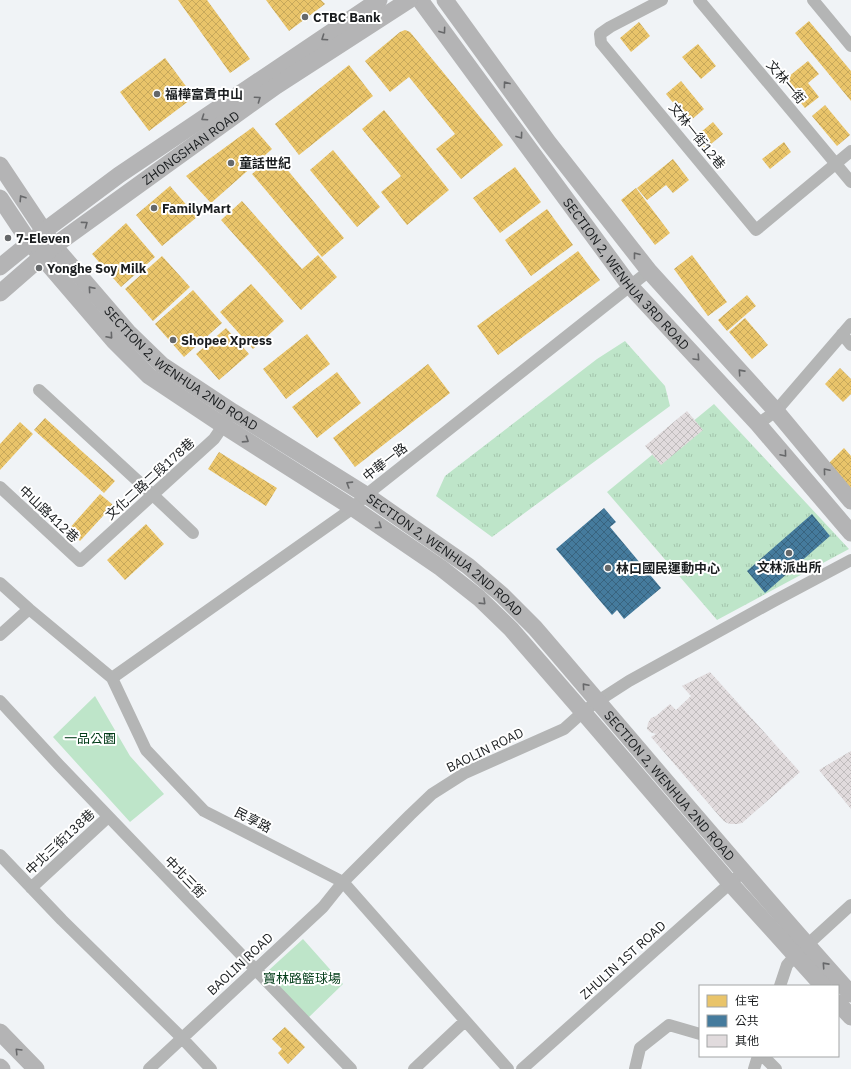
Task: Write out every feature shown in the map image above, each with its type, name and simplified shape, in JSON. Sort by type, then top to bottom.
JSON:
[{"type":"street","name":"ZHONGSHAN ROAD","points":[[0,268],[44,231],[119,175],[379,0]]},
{"type":"street","name":"ZHONGSHAN ROAD","points":[[0,293],[48,251],[276,86],[409,0]]},
{"type":"street","name":"SECTION 2, WENHUA 3RD ROAD","points":[[420,0],[630,286],[758,424],[851,533]]},
{"type":"street","name":"SECTION 2, WENHUA 3RD ROAD","points":[[445,0],[548,142],[649,271],[776,411],[851,500]]},
{"type":"street","name":"文林一街12巷","points":[[662,0],[610,27],[600,34],[601,43],[756,230],[836,164]]},
{"type":"street","name":"文林一街","points":[[699,0],[851,182]]},
{"type":"street","points":[[813,0],[851,46]]},
{"type":"street","points":[[836,164],[851,151]]},
{"type":"street","name":"SECTION 2, WENHUA 2ND ROAD","points":[[0,165],[44,231],[48,251]]},
{"type":"street","name":"SECTION 2, WENHUA 2ND ROAD","points":[[0,198],[30,243],[48,251],[162,365],[228,419],[353,508],[441,568],[479,598],[511,629],[730,883],[801,950],[851,994]]},
{"type":"street","name":"中華一路","points":[[112,678],[353,508],[366,495],[649,271]]},
{"type":"street","points":[[758,424],[776,411],[851,324]]},
{"type":"street","points":[[842,334],[851,345]]},
{"type":"street","points":[[39,390],[193,533]]},
{"type":"street","name":"SECTION 2, WENHUA 2ND ROAD","points":[[228,419],[366,495],[468,566],[502,595],[535,628],[743,872],[801,950],[821,985]]},
{"type":"street","name":"文化二路二段178巷","points":[[80,561],[214,439],[228,419]]},
{"type":"street","name":"中山路412巷","points":[[0,487],[80,561]]},
{"type":"street","name":"BAOLIN ROAD","points":[[149,1069],[323,907],[343,882],[432,794],[465,773],[564,728],[598,701],[629,681],[851,560]]},
{"type":"street","name":"民享路","points":[[0,583],[29,610],[112,678],[146,750],[204,811],[343,882],[508,1069]]},
{"type":"street","points":[[0,635],[29,610]]},
{"type":"street","name":"中北三街","points":[[0,701],[59,766],[351,1069]]},
{"type":"street","name":"中北三街138巷","points":[[31,888],[108,817]]},
{"type":"street","points":[[0,855],[62,920],[182,1038],[211,1069]]},
{"type":"street","name":"ZHULIN 1ST ROAD","points":[[522,1069],[743,872]]},
{"type":"street","points":[[780,985],[787,965],[801,950],[851,905]]},
{"type":"street","points":[[839,1004],[851,1017]]},
{"type":"street","points":[[414,1069],[465,1021]]},
{"type":"street","points":[[635,1069],[640,1048],[669,1024],[699,1034]]},
{"type":"street","points":[[0,1032],[36,1069]]},
{"type":"street","points":[[754,1069],[758,1057]]},
{"type":"street","points":[[764,1057],[776,1069]]},
{"type":"green space","points":[[625,341],[665,386],[670,406],[492,537],[436,496],[445,476],[597,359]]},
{"type":"green space","points":[[714,404],[849,549],[717,620],[607,492]]},
{"type":"green space","name":"一品公園","points":[[95,696],[130,756],[164,794],[130,822],[53,737]]},
{"type":"green space","name":"寶林路籃球場","points":[[303,939],[343,984],[306,1020],[267,973]]},
{"type":"building: 住宅","points":[[178,0],[207,0],[250,59],[230,73]]},
{"type":"building: 住宅","points":[[266,0],[321,0],[325,4],[289,31]]},
{"type":"building: 住宅","points":[[809,21],[851,71],[851,101],[795,33]]},
{"type":"building: 住宅","points":[[639,22],[650,36],[631,52],[620,38]]},
{"type":"building: 住宅","points":[[405,30],[410,32],[503,145],[461,179],[436,149],[455,134],[409,77],[390,92],[365,61],[400,32]]},
{"type":"building: 住宅","points":[[698,44],[716,66],[701,79],[682,57]]},
{"type":"building: 住宅","name":"福樺富貴中山","points":[[165,58],[194,97],[149,131],[120,92]]},
{"type":"building: 住宅","points":[[808,61],[819,74],[808,83],[819,97],[805,108],[783,81]]},
{"type":"building: 住宅","points":[[349,65],[373,96],[299,155],[275,124]]},
{"type":"building: 住宅","points":[[681,81],[704,109],[689,122],[666,94]]},
{"type":"building: 住宅","points":[[825,105],[850,135],[837,146],[812,116]]},
{"type":"building: 住宅","points":[[384,110],[449,190],[407,225],[381,192],[401,176],[362,129]]},
{"type":"building: 住宅","points":[[713,122],[723,134],[705,149],[695,137]]},
{"type":"building: 住宅","name":"童話世紀","points":[[253,127],[272,149],[211,203],[186,176]]},
{"type":"building: 住宅","points":[[784,142],[791,152],[770,169],[762,159]]},
{"type":"building: 住宅","points":[[333,150],[380,207],[357,227],[310,170]]},
{"type":"building: 住宅","points":[[275,155],[344,238],[322,257],[252,174]]},
{"type":"building: 住宅","points":[[673,159],[689,180],[673,193],[666,185],[647,200],[637,188]]},
{"type":"building: 住宅","points":[[515,167],[541,202],[500,233],[473,198]]},
{"type":"building: 住宅","points":[[170,186],[197,217],[162,246],[136,215]]},
{"type":"building: 住宅","points":[[636,188],[670,233],[655,245],[621,200]]},
{"type":"building: 住宅","points":[[242,201],[302,269],[318,255],[337,277],[301,310],[221,220]]},
{"type":"building: 住宅","points":[[547,209],[573,245],[531,276],[505,240]]},
{"type":"building: 住宅","points":[[126,223],[155,257],[121,287],[92,254]]},
{"type":"building: 住宅","points":[[578,251],[600,280],[498,355],[477,326]]},
{"type":"building: 住宅","points":[[692,255],[727,302],[708,316],[674,269]]},
{"type":"building: 住宅","points":[[162,256],[190,287],[153,321],[125,289]]},
{"type":"building: 住宅","points":[[251,284],[284,321],[253,349],[220,312]]},
{"type":"building: 住宅","points":[[193,290],[222,323],[184,357],[155,324]]},
{"type":"building: 住宅","points":[[747,295],[756,306],[727,331],[718,320]]},
{"type":"building: 住宅","points":[[745,318],[768,345],[752,359],[729,332]]},
{"type":"building: 住宅","points":[[226,328],[249,354],[219,380],[196,354]]},
{"type":"building: 住宅","points":[[307,334],[330,364],[286,399],[263,369]]},
{"type":"building: 住宅","points":[[428,364],[450,393],[355,467],[333,438]]},
{"type":"building: 住宅","points":[[840,368],[851,379],[851,394],[843,402],[825,384]]},
{"type":"building: 住宅","points":[[337,372],[361,403],[317,438],[292,407]]},
{"type":"building: 住宅","points":[[45,418],[115,481],[104,493],[34,430]]},
{"type":"building: 住宅","points":[[20,422],[33,434],[0,470],[0,444]]},
{"type":"building: 住宅","points":[[844,448],[851,456],[851,491],[826,466]]},
{"type":"building: 住宅","points":[[219,452],[277,488],[266,506],[208,469]]},
{"type":"building: 住宅","points":[[100,494],[113,505],[80,541],[68,530]]},
{"type":"building: 住宅","points":[[146,524],[164,544],[125,580],[107,560]]},
{"type":"building: 住宅","points":[[285,1027],[305,1047],[288,1064],[278,1053],[282,1049],[272,1039]]},
{"type":"building: 公共","name":"林口國民運動中心","points":[[604,508],[616,522],[610,527],[661,588],[624,619],[617,610],[612,615],[556,549]]},
{"type":"building: 公共","name":"文林派出所","points":[[812,514],[830,536],[765,593],[747,571]]},
{"type":"building: 其他","points":[[687,411],[703,430],[661,465],[645,446]]},
{"type":"building: 其他","points":[[710,672],[800,772],[742,823],[737,824],[730,824],[721,818],[651,737],[656,734],[647,729],[651,718],[656,716],[670,704],[676,710],[691,696],[682,686]]},
{"type":"building: 其他","points":[[851,751],[851,809],[819,770]]},
{"type":"place","name":"CTBC Bank","points":[[305,17]]},
{"type":"place","name":"福樺富貴中山","points":[[157,94]]},
{"type":"place","name":"童話世紀","points":[[231,163]]},
{"type":"place","name":"FamilyMart","points":[[154,208]]},
{"type":"place","name":"7-Eleven","points":[[8,238]]},
{"type":"place","name":"Yonghe Soy Milk","points":[[39,268]]},
{"type":"place","name":"Shopee Xpress","points":[[173,340]]},
{"type":"place","name":"文林派出所","points":[[789,553]]},
{"type":"place","name":"林口國民運動中心","points":[[608,568]]}]
